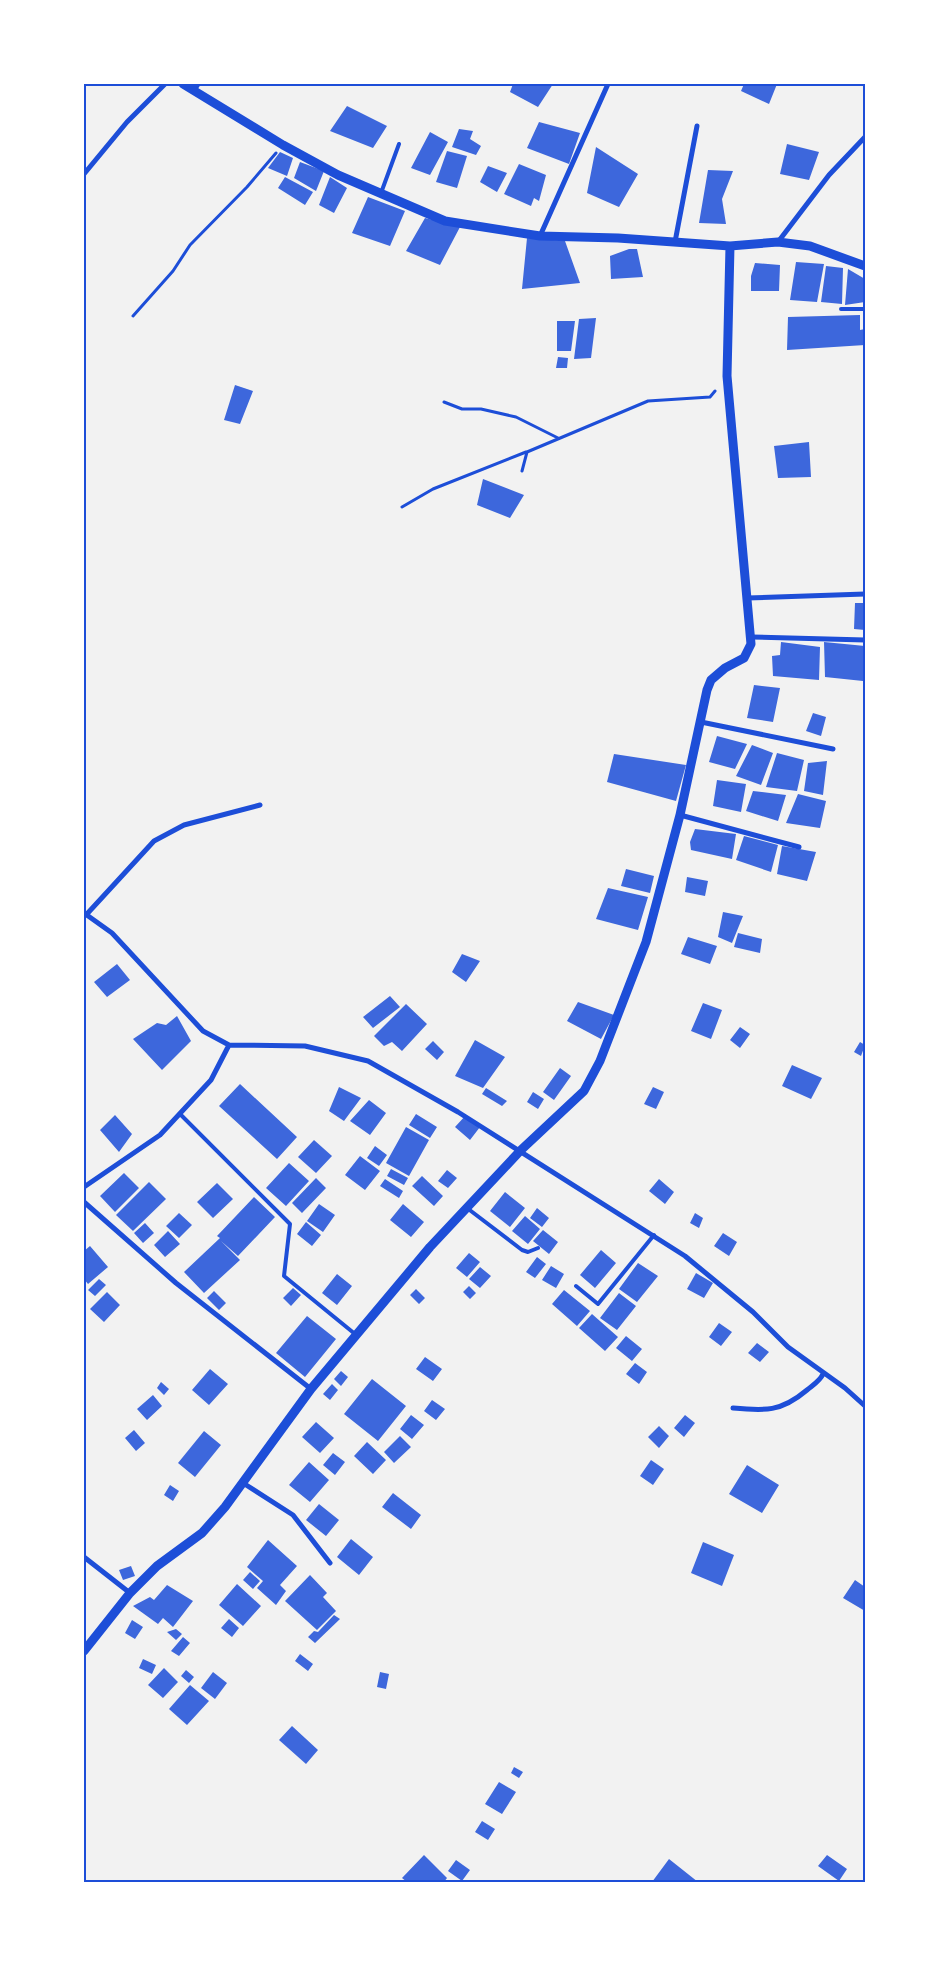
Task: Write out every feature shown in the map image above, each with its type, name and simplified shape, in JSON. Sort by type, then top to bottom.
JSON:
[{"type":"street","points":[[84,174],[127,122],[165,84]]},
{"type":"street","points":[[183,84],[196,87],[283,146],[380,195],[445,221],[540,236],[730,246],[778,242],[810,246],[865,266]]},
{"type":"street","points":[[540,236],[608,84]]},
{"type":"street","points":[[675,242],[697,126]]},
{"type":"street","points":[[778,242],[829,174],[865,138]]},
{"type":"street","points":[[84,1651],[130,1592],[157,1566],[202,1533],[355,1334],[430,1247],[521,1150],[584,1091],[600,1061],[646,942],[680,815],[707,690],[711,680],[725,668],[744,658],[749,652],[751,637],[748,598],[727,376],[730,246]]},
{"type":"street","points":[[748,598],[865,594]]},
{"type":"street","points":[[751,637],[865,640]]},
{"type":"street","points":[[701,722],[833,749]]},
{"type":"street","points":[[260,805],[184,825],[154,842],[85,914],[112,933],[203,1031],[229,1045],[305,1046],[368,1061],[521,1150],[654,1236],[718,1281],[788,1347],[845,1388],[865,1406]]},
{"type":"street","points":[[680,815],[799,847]]},
{"type":"street","points":[[84,1187],[160,1136],[211,1080],[229,1045]]},
{"type":"street","points":[[84,1202],[176,1284],[311,1389]]},
{"type":"street","points":[[733,1408],[777,1409],[795,1400],[821,1379],[823,1374]]},
{"type":"street","points":[[243,1482],[293,1515],[330,1563]]},
{"type":"street","points":[[84,1556],[130,1592]]},
{"type":"lane","points":[[380,195],[399,144]]},
{"type":"lane","points":[[842,309],[865,309]]},
{"type":"lane","points":[[180,1114],[290,1224],[284,1276],[355,1334]]},
{"type":"lane","points":[[467,1208],[522,1250],[528,1252],[538,1248]]},
{"type":"lane","points":[[576,1286],[598,1304],[654,1236]]},
{"type":"path","points":[[133,316],[173,271],[190,245],[247,187],[283,146]]},
{"type":"path","points":[[402,508],[433,489],[527,452],[648,400],[710,397],[727,376]]},
{"type":"path","points":[[444,402],[462,409],[481,409],[516,418],[558,438]]},
{"type":"path","points":[[522,471],[527,452]]},
{"type":"building","points":[[513,84],[553,84],[538,107],[510,92]]},
{"type":"building","points":[[744,84],[777,84],[769,104],[741,91]]},
{"type":"building","points":[[347,106],[387,126],[373,148],[330,131]]},
{"type":"building","points":[[539,122],[580,133],[569,164],[527,148]]},
{"type":"building","points":[[459,129],[473,131],[470,139],[481,146],[476,155],[452,147]]},
{"type":"building","points":[[430,132],[448,142],[430,175],[411,168]]},
{"type":"building","points":[[787,144],[819,152],[809,180],[780,174]]},
{"type":"building","points":[[596,147],[638,174],[619,207],[587,193]]},
{"type":"building","points":[[447,151],[467,156],[457,188],[436,182]]},
{"type":"building","points":[[280,152],[293,158],[287,176],[268,168]]},
{"type":"building","points":[[300,162],[324,171],[316,191],[294,178]]},
{"type":"building","points":[[519,164],[546,175],[539,201],[534,198],[531,206],[504,194]]},
{"type":"building","points":[[488,166],[507,173],[497,192],[480,182]]},
{"type":"building","points":[[708,170],[733,171],[722,199],[726,224],[699,223]]},
{"type":"building","points":[[285,177],[313,192],[305,205],[278,188]]},
{"type":"building","points":[[330,177],[347,188],[334,213],[319,205]]},
{"type":"building","points":[[368,197],[405,211],[390,246],[352,233]]},
{"type":"building","points":[[425,218],[460,227],[440,265],[406,251]]},
{"type":"building","points":[[527,238],[565,241],[580,283],[522,289]]},
{"type":"building","points":[[629,249],[637,249],[643,277],[611,279],[610,256]]},
{"type":"building","points":[[796,262],[824,264],[817,302],[790,300]]},
{"type":"building","points":[[755,263],[780,265],[779,291],[751,291],[751,276]]},
{"type":"building","points":[[826,266],[843,268],[842,304],[821,302]]},
{"type":"building","points":[[848,269],[865,279],[865,302],[845,305]]},
{"type":"building","points":[[860,315],[860,330],[865,329],[865,345],[787,350],[788,317]]},
{"type":"building","points":[[596,318],[591,358],[574,359],[579,319]]},
{"type":"building","points":[[557,321],[575,321],[571,351],[557,351]]},
{"type":"building","points":[[558,357],[568,358],[567,368],[556,368]]},
{"type":"building","points":[[235,385],[253,391],[240,424],[224,420]]},
{"type":"building","points":[[809,442],[811,477],[778,478],[774,446]]},
{"type":"building","points":[[483,479],[524,495],[510,518],[477,505]]},
{"type":"building","points":[[855,603],[865,603],[865,630],[854,629]]},
{"type":"building","points":[[781,642],[820,647],[819,680],[773,676],[772,656],[780,655]]},
{"type":"building","points":[[824,642],[865,646],[863,681],[825,677]]},
{"type":"building","points":[[754,685],[780,688],[773,722],[747,718]]},
{"type":"building","points":[[813,713],[826,717],[821,736],[806,731]]},
{"type":"building","points":[[717,736],[747,744],[735,769],[709,762]]},
{"type":"building","points":[[752,745],[773,753],[761,785],[736,776]]},
{"type":"building","points":[[777,753],[804,760],[797,791],[766,787]]},
{"type":"building","points":[[614,754],[686,765],[676,801],[607,782]]},
{"type":"building","points":[[827,761],[823,795],[804,791],[808,763]]},
{"type":"building","points":[[717,780],[746,784],[741,812],[713,806]]},
{"type":"building","points":[[753,791],[786,795],[778,821],[746,811]]},
{"type":"building","points":[[798,794],[826,801],[820,828],[786,823]]},
{"type":"building","points":[[695,829],[736,834],[732,859],[691,850],[690,842]]},
{"type":"building","points":[[744,836],[778,845],[771,872],[736,860]]},
{"type":"building","points":[[782,846],[816,852],[807,881],[777,874]]},
{"type":"building","points":[[626,869],[654,876],[650,893],[621,886]]},
{"type":"building","points":[[687,877],[708,881],[705,896],[685,892]]},
{"type":"building","points":[[608,888],[648,897],[638,930],[596,919]]},
{"type":"building","points":[[723,912],[743,916],[732,943],[718,937]]},
{"type":"building","points":[[738,933],[762,939],[760,953],[734,947]]},
{"type":"building","points":[[688,937],[717,946],[710,964],[681,954]]},
{"type":"building","points":[[462,954],[480,961],[466,982],[452,972]]},
{"type":"building","points":[[117,964],[130,980],[107,997],[94,982]]},
{"type":"building","points":[[390,996],[400,1007],[373,1028],[363,1017]]},
{"type":"building","points":[[578,1002],[614,1015],[601,1039],[567,1021]]},
{"type":"building","points":[[703,1003],[722,1010],[711,1039],[691,1031]]},
{"type":"building","points":[[406,1004],[427,1024],[402,1051],[392,1042],[384,1046],[374,1036]]},
{"type":"building","points":[[177,1016],[191,1041],[162,1070],[133,1039],[157,1023],[166,1025]]},
{"type":"building","points":[[740,1027],[750,1034],[740,1048],[730,1040]]},
{"type":"building","points":[[475,1040],[505,1057],[483,1088],[455,1076]]},
{"type":"building","points":[[433,1041],[444,1052],[437,1060],[425,1049]]},
{"type":"building","points":[[860,1042],[865,1045],[861,1056],[854,1052]]},
{"type":"building","points":[[792,1065],[822,1078],[811,1099],[782,1086]]},
{"type":"building","points":[[560,1068],[571,1076],[554,1100],[543,1092]]},
{"type":"building","points":[[240,1084],[297,1137],[277,1159],[219,1106]]},
{"type":"building","points":[[339,1087],[361,1098],[344,1121],[329,1111]]},
{"type":"building","points":[[653,1087],[664,1092],[656,1109],[644,1104]]},
{"type":"building","points":[[486,1088],[507,1101],[502,1106],[482,1094]]},
{"type":"building","points":[[533,1092],[544,1099],[538,1109],[527,1102]]},
{"type":"building","points":[[369,1100],[386,1113],[370,1135],[350,1121]]},
{"type":"building","points":[[416,1114],[437,1127],[430,1138],[409,1125]]},
{"type":"building","points":[[115,1115],[132,1134],[119,1152],[100,1130]]},
{"type":"building","points":[[466,1115],[480,1127],[470,1140],[455,1127]]},
{"type":"building","points":[[406,1127],[429,1140],[409,1176],[386,1163]]},
{"type":"building","points":[[314,1140],[332,1156],[316,1173],[298,1157]]},
{"type":"building","points":[[375,1146],[387,1155],[379,1166],[367,1158]]},
{"type":"building","points":[[360,1156],[380,1171],[365,1190],[345,1175]]},
{"type":"building","points":[[289,1163],[309,1181],[286,1206],[266,1188]]},
{"type":"building","points":[[391,1169],[408,1178],[404,1185],[387,1176]]},
{"type":"building","points":[[447,1170],[457,1178],[448,1188],[438,1181]]},
{"type":"building","points":[[124,1173],[139,1188],[115,1212],[100,1196]]},
{"type":"building","points":[[422,1176],[443,1196],[434,1206],[412,1186]]},
{"type":"building","points":[[316,1178],[326,1188],[302,1213],[292,1203]]},
{"type":"building","points":[[385,1179],[403,1191],[399,1198],[380,1186]]},
{"type":"building","points":[[659,1179],[674,1192],[665,1204],[649,1191]]},
{"type":"building","points":[[149,1182],[166,1199],[133,1231],[116,1215]]},
{"type":"building","points":[[217,1183],[233,1199],[213,1218],[197,1202]]},
{"type":"building","points":[[505,1192],[525,1208],[510,1227],[490,1211]]},
{"type":"building","points":[[254,1197],[275,1217],[238,1256],[221,1241],[240,1260],[204,1293],[184,1272],[220,1238],[217,1236]]},
{"type":"building","points":[[319,1204],[335,1215],[323,1232],[307,1221]]},
{"type":"building","points":[[403,1204],[424,1222],[411,1237],[390,1220]]},
{"type":"building","points":[[537,1208],[549,1218],[542,1227],[530,1218]]},
{"type":"building","points":[[179,1213],[192,1225],[179,1238],[166,1226]]},
{"type":"building","points":[[695,1213],[703,1218],[699,1228],[690,1223]]},
{"type":"building","points":[[525,1216],[540,1229],[528,1244],[512,1231]]},
{"type":"building","points":[[306,1222],[321,1235],[312,1246],[297,1234]]},
{"type":"building","points":[[145,1223],[154,1233],[143,1243],[134,1233]]},
{"type":"building","points":[[543,1230],[558,1242],[549,1254],[533,1241]]},
{"type":"building","points":[[168,1231],[180,1244],[165,1257],[154,1245]]},
{"type":"building","points":[[723,1233],[737,1242],[729,1256],[714,1246]]},
{"type":"building","points":[[90,1246],[108,1267],[88,1284],[84,1279],[84,1251]]},
{"type":"building","points":[[601,1250],[616,1263],[595,1288],[580,1275]]},
{"type":"building","points":[[469,1253],[480,1262],[467,1277],[456,1268]]},
{"type":"building","points":[[537,1257],[546,1264],[535,1278],[526,1272]]},
{"type":"building","points":[[638,1263],[658,1276],[637,1302],[619,1289]]},
{"type":"building","points":[[551,1266],[564,1274],[556,1288],[542,1280]]},
{"type":"building","points":[[480,1267],[491,1276],[480,1288],[469,1279]]},
{"type":"building","points":[[696,1273],[713,1283],[704,1298],[687,1289]]},
{"type":"building","points":[[337,1274],[352,1286],[337,1305],[322,1293]]},
{"type":"building","points":[[99,1279],[106,1285],[95,1296],[88,1290]]},
{"type":"building","points":[[469,1286],[476,1293],[470,1299],[463,1292]]},
{"type":"building","points":[[293,1288],[301,1295],[291,1306],[283,1298]]},
{"type":"building","points":[[416,1289],[425,1298],[419,1304],[410,1295]]},
{"type":"building","points":[[564,1290],[590,1311],[577,1326],[552,1304]]},
{"type":"building","points":[[214,1291],[226,1303],[219,1310],[207,1298]]},
{"type":"building","points":[[107,1292],[120,1305],[104,1322],[90,1309]]},
{"type":"building","points":[[619,1293],[636,1306],[617,1330],[600,1318]]},
{"type":"building","points":[[592,1314],[618,1337],[605,1351],[579,1328]]},
{"type":"building","points":[[307,1316],[336,1339],[305,1377],[276,1353]]},
{"type":"building","points":[[719,1323],[732,1332],[721,1346],[709,1337]]},
{"type":"building","points":[[626,1336],[642,1349],[632,1361],[616,1348]]},
{"type":"building","points":[[757,1343],[769,1352],[760,1362],[748,1353]]},
{"type":"building","points":[[425,1357],[442,1369],[433,1381],[416,1369]]},
{"type":"building","points":[[635,1363],[647,1372],[639,1384],[626,1374]]},
{"type":"building","points":[[210,1369],[228,1384],[209,1405],[192,1390]]},
{"type":"building","points":[[341,1371],[348,1377],[341,1386],[334,1379]]},
{"type":"building","points":[[372,1379],[406,1406],[378,1441],[344,1414]]},
{"type":"building","points":[[161,1382],[169,1389],[164,1395],[157,1388]]},
{"type":"building","points":[[332,1384],[338,1390],[330,1400],[323,1394]]},
{"type":"building","points":[[153,1395],[162,1406],[147,1420],[137,1409]]},
{"type":"building","points":[[432,1400],[445,1409],[436,1420],[424,1411]]},
{"type":"building","points":[[411,1415],[424,1425],[412,1439],[400,1429]]},
{"type":"building","points":[[685,1415],[695,1423],[684,1437],[674,1428]]},
{"type":"building","points":[[316,1422],[334,1438],[320,1453],[302,1437]]},
{"type":"building","points":[[659,1426],[669,1436],[659,1448],[648,1437]]},
{"type":"building","points":[[134,1430],[145,1443],[136,1451],[125,1438]]},
{"type":"building","points":[[204,1431],[221,1445],[195,1477],[178,1463]]},
{"type":"building","points":[[400,1436],[411,1447],[394,1463],[384,1452]]},
{"type":"building","points":[[367,1442],[386,1460],[373,1474],[354,1456]]},
{"type":"building","points":[[333,1453],[345,1462],[335,1475],[323,1465]]},
{"type":"building","points":[[651,1460],[664,1469],[653,1485],[640,1476]]},
{"type":"building","points":[[309,1462],[329,1480],[310,1502],[289,1485]]},
{"type":"building","points":[[747,1465],[779,1485],[762,1513],[729,1494]]},
{"type":"building","points":[[170,1485],[179,1491],[173,1501],[164,1495]]},
{"type":"building","points":[[393,1493],[421,1515],[411,1529],[382,1507]]},
{"type":"building","points":[[319,1504],[339,1520],[326,1536],[306,1520]]},
{"type":"building","points":[[351,1539],[373,1557],[359,1575],[337,1557]]},
{"type":"building","points":[[268,1540],[297,1566],[280,1585],[286,1591],[276,1605],[257,1588],[263,1581],[247,1567]]},
{"type":"building","points":[[703,1542],[734,1555],[722,1586],[691,1573]]},
{"type":"building","points":[[131,1566],[135,1576],[123,1580],[119,1570]]},
{"type":"building","points":[[250,1572],[260,1581],[253,1589],[243,1580]]},
{"type":"building","points":[[310,1575],[327,1593],[323,1597],[336,1611],[317,1630],[285,1601]]},
{"type":"building","points":[[855,1580],[865,1587],[865,1611],[843,1598]]},
{"type":"building","points":[[237,1584],[261,1606],[243,1626],[219,1605]]},
{"type":"building","points":[[167,1585],[193,1601],[173,1627],[163,1618],[158,1624],[133,1606],[150,1597],[154,1600]]},
{"type":"building","points":[[334,1615],[340,1619],[315,1643],[308,1637],[314,1631],[318,1632]]},
{"type":"building","points":[[229,1619],[239,1628],[232,1637],[221,1628]]},
{"type":"building","points":[[132,1620],[143,1627],[135,1639],[125,1633]]},
{"type":"building","points":[[176,1629],[182,1634],[176,1640],[167,1632]]},
{"type":"building","points":[[183,1637],[190,1643],[179,1656],[171,1651]]},
{"type":"building","points":[[300,1654],[313,1664],[308,1671],[295,1661]]},
{"type":"building","points":[[143,1659],[156,1665],[152,1674],[139,1668]]},
{"type":"building","points":[[164,1668],[178,1682],[163,1698],[148,1685]]},
{"type":"building","points":[[186,1670],[194,1677],[189,1683],[181,1676]]},
{"type":"building","points":[[213,1672],[227,1683],[215,1699],[201,1688]]},
{"type":"building","points":[[380,1672],[389,1674],[386,1689],[377,1687]]},
{"type":"building","points":[[190,1685],[209,1701],[187,1725],[169,1709]]},
{"type":"building","points":[[292,1726],[318,1750],[306,1764],[279,1740]]},
{"type":"building","points":[[514,1767],[523,1772],[519,1778],[511,1773]]},
{"type":"building","points":[[499,1782],[516,1792],[502,1814],[485,1804]]},
{"type":"building","points":[[482,1821],[495,1829],[488,1840],[475,1832]]},
{"type":"building","points":[[424,1855],[447,1878],[444,1882],[407,1882],[402,1878]]},
{"type":"building","points":[[827,1855],[847,1869],[839,1881],[818,1866]]},
{"type":"building","points":[[669,1859],[698,1882],[652,1882]]},
{"type":"building","points":[[456,1860],[470,1870],[462,1881],[448,1871]]}]
